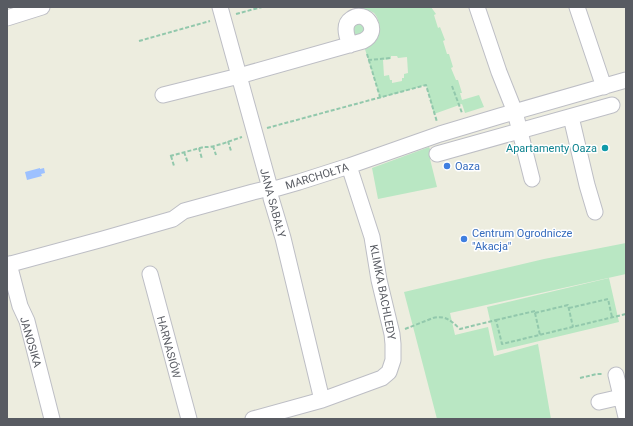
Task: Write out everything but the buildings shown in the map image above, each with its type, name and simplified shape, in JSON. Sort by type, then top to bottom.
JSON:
[{"type":"street","points":[[7,18],[42,7]]},
{"type":"street","points":[[477,7],[499,72],[515,112],[532,179]]},
{"type":"street","points":[[437,154],[606,107],[599,88],[577,7]]},
{"type":"street","name":"JANA SABAŁY","points":[[221,12],[270,188],[271,198],[322,400]]},
{"type":"street","points":[[163,95],[239,76],[356,43],[368,38],[371,32],[371,26],[368,20],[359,16],[353,17],[348,22],[346,28],[346,31],[356,43]]},
{"type":"street","name":"MARCHOŁTA","points":[[8,264],[173,219],[184,211],[253,192],[270,188],[278,188],[300,182],[440,134],[626,80]]},
{"type":"street","points":[[571,117],[595,212]]},
{"type":"street","name":"KLIMKA BACHLEDY","points":[[253,419],[322,400],[382,378],[389,372],[393,360],[392,334],[379,280],[372,237],[349,166]]},
{"type":"street","name":"JANOSIKA","points":[[8,264],[20,306],[27,321],[52,419]]},
{"type":"street","name":"HARNASIÓW","points":[[150,274],[189,419]]},
{"type":"street","points":[[616,375],[626,417]]},
{"type":"street","points":[[599,402],[621,397]]},
{"type":"path","points":[[139,41],[221,12],[262,7]]},
{"type":"path","points":[[356,43],[368,60],[380,98]]},
{"type":"path","points":[[368,60],[391,58]]},
{"type":"path","points":[[174,166],[170,156],[199,148],[213,146],[266,129],[426,85],[438,127]]},
{"type":"path","points":[[452,86],[463,118]]},
{"type":"path","points":[[228,141],[231,151]]},
{"type":"path","points":[[213,146],[216,155]]},
{"type":"path","points":[[199,148],[202,159]]},
{"type":"path","points":[[184,152],[188,163]]},
{"type":"path","points":[[392,334],[438,317],[447,318],[460,328],[534,311],[535,313],[568,305],[569,308],[608,299],[612,317]]},
{"type":"path","points":[[569,308],[573,327]]},
{"type":"path","points":[[535,313],[540,335]]},
{"type":"path","points":[[496,320],[502,344],[626,314]]},
{"type":"green space","points":[[431,7],[436,14],[434,15],[438,28],[440,27],[445,40],[443,41],[453,67],[451,68],[456,80],[458,80],[462,93],[460,93],[462,100],[479,95],[484,107],[465,113],[462,104],[434,114],[426,85],[380,98],[364,46],[370,44],[378,37],[379,22],[374,13],[361,8]],"holes":[[[391,56],[397,56],[398,58],[407,57],[408,73],[404,74],[402,81],[392,83],[389,75],[384,76],[383,60],[391,59]]]},
{"type":"green space","points":[[361,21],[367,30],[357,36],[354,34],[353,23]]},
{"type":"green space","points":[[429,147],[434,158],[430,159],[437,187],[378,199],[372,168]]},
{"type":"green space","points":[[626,243],[626,274],[450,313],[455,335],[488,327],[494,356],[538,344],[551,419],[437,419],[404,292],[544,259]]},
{"type":"green space","points":[[609,278],[619,322],[497,351],[487,307]]},
{"type":"water","points":[[44,168],[45,173],[41,174],[42,176],[27,180],[25,172]]},
{"type":"place","name":"Apartamenty Oaza","points":[[605,148]]},
{"type":"place","name":"Oaza","points":[[447,166]]},
{"type":"place","name":"Centrum Ogrodnicze \"Akacja\"","points":[[464,239]]}]
